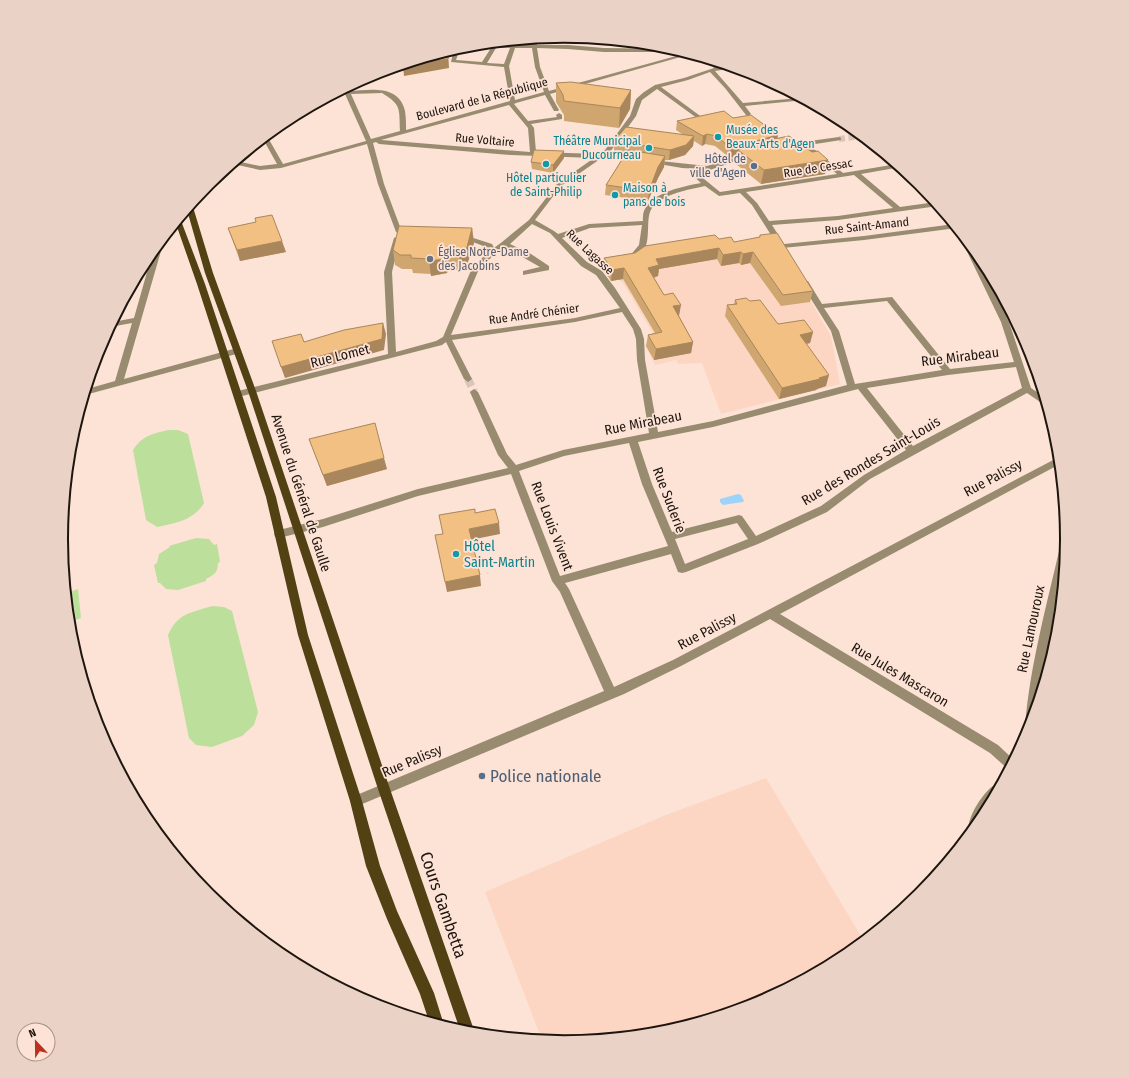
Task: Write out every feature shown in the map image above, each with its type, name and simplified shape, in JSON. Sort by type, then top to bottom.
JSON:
[{"type":"main road","name":"Avenue du Général de Gaulle","points":[[192,212],[210,273],[252,390],[384,789]]},
{"type":"main road","name":"Avenue du Général de Gaulle","points":[[180,226],[225,354],[271,497],[303,635],[356,801]]},
{"type":"main road","name":"Cours Gambetta","points":[[384,789],[465,1024]]},
{"type":"main road","points":[[356,801],[373,866],[427,994],[435,1018]]},
{"type":"street","points":[[523,45],[651,51]]},
{"type":"street","points":[[515,46],[506,66],[511,103],[531,128],[533,154]]},
{"type":"street","points":[[527,124],[560,118],[547,93],[536,64],[534,46]]},
{"type":"street","points":[[484,63],[494,48]]},
{"type":"street","points":[[455,56],[453,61],[506,66]]},
{"type":"street","name":"Boulevard de la République","points":[[240,163],[260,168],[281,166],[547,93],[673,56]]},
{"type":"street","points":[[468,379],[451,343],[446,338],[476,268],[492,252],[505,244],[531,221],[559,185],[602,154],[622,133],[633,116],[639,99],[646,93],[657,86],[686,79],[717,68]]},
{"type":"street","points":[[711,70],[748,114]]},
{"type":"street","points":[[657,86],[705,122]]},
{"type":"street","points":[[352,91],[383,91],[398,100],[402,111],[403,132]]},
{"type":"street","points":[[347,93],[368,141],[381,184],[399,232],[388,272],[392,356]]},
{"type":"street","points":[[741,105],[795,100]]},
{"type":"street","points":[[622,133],[629,134]]},
{"type":"street","points":[[783,147],[839,139]]},
{"type":"street","name":"Rue Voltaire","points":[[368,141],[533,154],[602,154],[682,166],[709,167]]},
{"type":"street","points":[[268,142],[281,166]]},
{"type":"street","points":[[804,144],[842,175]]},
{"type":"street","points":[[693,173],[755,153]]},
{"type":"street","name":"Rue de Cessac","points":[[682,166],[719,194],[893,167]]},
{"type":"street","points":[[856,173],[899,210]]},
{"type":"street","points":[[626,260],[640,252],[645,240],[646,212],[650,207],[666,195],[706,184]]},
{"type":"street","points":[[742,191],[755,204],[789,256]]},
{"type":"street","points":[[767,223],[838,218],[931,205]]},
{"type":"street","name":"Rue Lagasse","points":[[531,221],[558,237],[584,264],[596,268],[637,329],[640,339],[641,360],[654,435]]},
{"type":"street","points":[[558,237],[597,225],[646,223]]},
{"type":"street","name":"Rue Saint-Amand","points":[[782,246],[864,238],[949,227]]},
{"type":"street","points":[[399,232],[408,230]]},
{"type":"street","points":[[453,233],[484,243],[489,246],[492,252]]},
{"type":"street","points":[[505,244],[528,256],[546,268],[526,273]]},
{"type":"street","points":[[119,383],[155,259]]},
{"type":"street","points":[[979,266],[1005,322],[1027,389],[1040,398]]},
{"type":"street","points":[[800,275],[835,331],[856,386],[912,451]]},
{"type":"street","points":[[820,306],[890,299],[948,372]]},
{"type":"street","name":"Rue André Chénier","points":[[446,338],[575,320],[625,309]]},
{"type":"street","points":[[118,324],[138,320]]},
{"type":"street","name":"Rue Lomet","points":[[238,394],[392,356],[439,343],[446,338]]},
{"type":"street","points":[[92,390],[237,351]]},
{"type":"street","name":"Rue Mirabeau","points":[[279,534],[418,493],[467,482],[514,469],[563,453],[633,441],[654,435],[713,424],[856,386],[948,372],[1018,364]]},
{"type":"street","name":"Rue des Rondes Saint-Louis","points":[[682,569],[754,541],[824,509],[867,477],[1027,389]]},
{"type":"street","name":"Rue Louis Vivent","points":[[474,392],[503,455],[514,469],[557,581],[564,589],[611,692]]},
{"type":"street","name":"Rue Suderie","points":[[633,441],[647,484],[682,569]]},
{"type":"street","name":"Rue Palissy","points":[[356,801],[677,663],[1054,463]]},
{"type":"street","points":[[668,537],[739,519],[754,541]]},
{"type":"street","points":[[557,581],[673,549]]},
{"type":"street","name":"Rue Lamouroux","points":[[1031,705],[1059,573]]},
{"type":"street","name":"Rue Jules Mascaron","points":[[771,614],[994,749],[1007,761]]},
{"type":"shaded area","points":[[777,244],[831,336],[840,384],[721,414],[702,363],[678,364],[676,360],[655,365],[645,345],[658,342],[623,283],[601,269]]},
{"type":"shaded area","points":[[766,778],[861,936],[812,969],[784,984],[724,1009],[693,1018],[629,1031],[597,1034],[540,1034],[485,892],[666,815]]},
{"type":"green space","points":[[168,430],[178,430],[188,434],[204,503],[200,509],[190,517],[178,522],[157,527],[146,520],[133,450],[144,438]]},
{"type":"green space","points":[[196,538],[209,539],[214,545],[217,544],[220,562],[218,563],[216,571],[213,575],[206,579],[206,581],[178,590],[166,589],[158,583],[154,565],[157,563],[159,554],[170,547],[169,546]]},
{"type":"green space","points":[[78,589],[81,618],[76,620],[73,604],[72,591]]},
{"type":"green space","points":[[212,606],[224,607],[232,611],[258,712],[254,725],[242,736],[212,747],[196,745],[189,738],[168,635],[176,622],[181,618],[191,612]]},
{"type":"water","points":[[738,494],[741,495],[744,501],[743,502],[723,505],[720,502],[720,499]]},
{"type":"building","points":[[448,57],[448,59],[430,62]]},
{"type":"building","points":[[571,82],[631,90],[620,108],[564,101],[563,95],[556,83]]},
{"type":"building","points":[[724,111],[733,118],[751,115],[778,135],[731,148],[716,136],[707,134],[703,136],[677,121]]},
{"type":"building","points":[[626,127],[694,136],[686,145],[670,150],[614,141]]},
{"type":"building","points":[[789,136],[812,152],[818,151],[828,160],[764,170],[738,150],[774,139]]},
{"type":"building","points":[[534,150],[564,151],[553,165],[531,162]]},
{"type":"building","points":[[628,150],[665,156],[658,167],[649,191],[606,185]]},
{"type":"building","points":[[272,215],[282,241],[237,250],[228,228],[256,222],[255,218]]},
{"type":"building","points":[[399,226],[472,228],[466,251],[460,252],[459,256],[446,255],[445,259],[429,261],[429,259],[411,258],[411,255],[400,255],[393,250]]},
{"type":"building","points":[[777,233],[813,291],[783,295],[753,252],[723,255],[719,248],[656,259],[659,265],[648,268],[664,295],[673,293],[681,305],[673,306],[693,342],[656,349],[648,335],[662,332],[624,268],[612,270],[604,258],[635,253],[645,246],[708,236],[715,235],[719,239],[731,237],[734,242],[760,237],[760,235]]},
{"type":"building","points":[[746,298],[750,301],[760,300],[778,324],[804,320],[813,332],[800,335],[829,375],[819,378],[820,379],[782,388],[727,305],[737,304],[735,300]]},
{"type":"building","points":[[383,323],[382,339],[281,367],[272,341],[301,334],[304,342],[344,330]]},
{"type":"building","points":[[375,423],[384,458],[323,475],[309,439]]},
{"type":"building","name":"Hôtel Saint-Martin","points":[[475,509],[475,513],[495,509],[499,523],[469,529],[480,575],[445,582],[435,535],[443,534],[439,515]]},
{"type":"tunnel","points":[[839,139],[854,137]]},
{"type":"tunnel","points":[[468,379],[474,392]]},
{"type":"place","name":"Musée des Beaux-Arts d'Agen","points":[[718,137]]},
{"type":"place","name":"Théâtre Municipal Ducourneau","points":[[649,148]]},
{"type":"place","name":"Hôtel particulier de Saint-Philip","points":[[546,164]]},
{"type":"place","name":"Hôtel de ville d'Agen","points":[[754,166]]},
{"type":"place","name":"Maison à pans de bois","points":[[615,195]]},
{"type":"place","name":"Église Notre-Dame des Jacobins","points":[[430,259]]},
{"type":"place","name":"Hôtel Saint-Martin","points":[[456,554]]},
{"type":"place","name":"Police nationale","points":[[482,776]]}]
